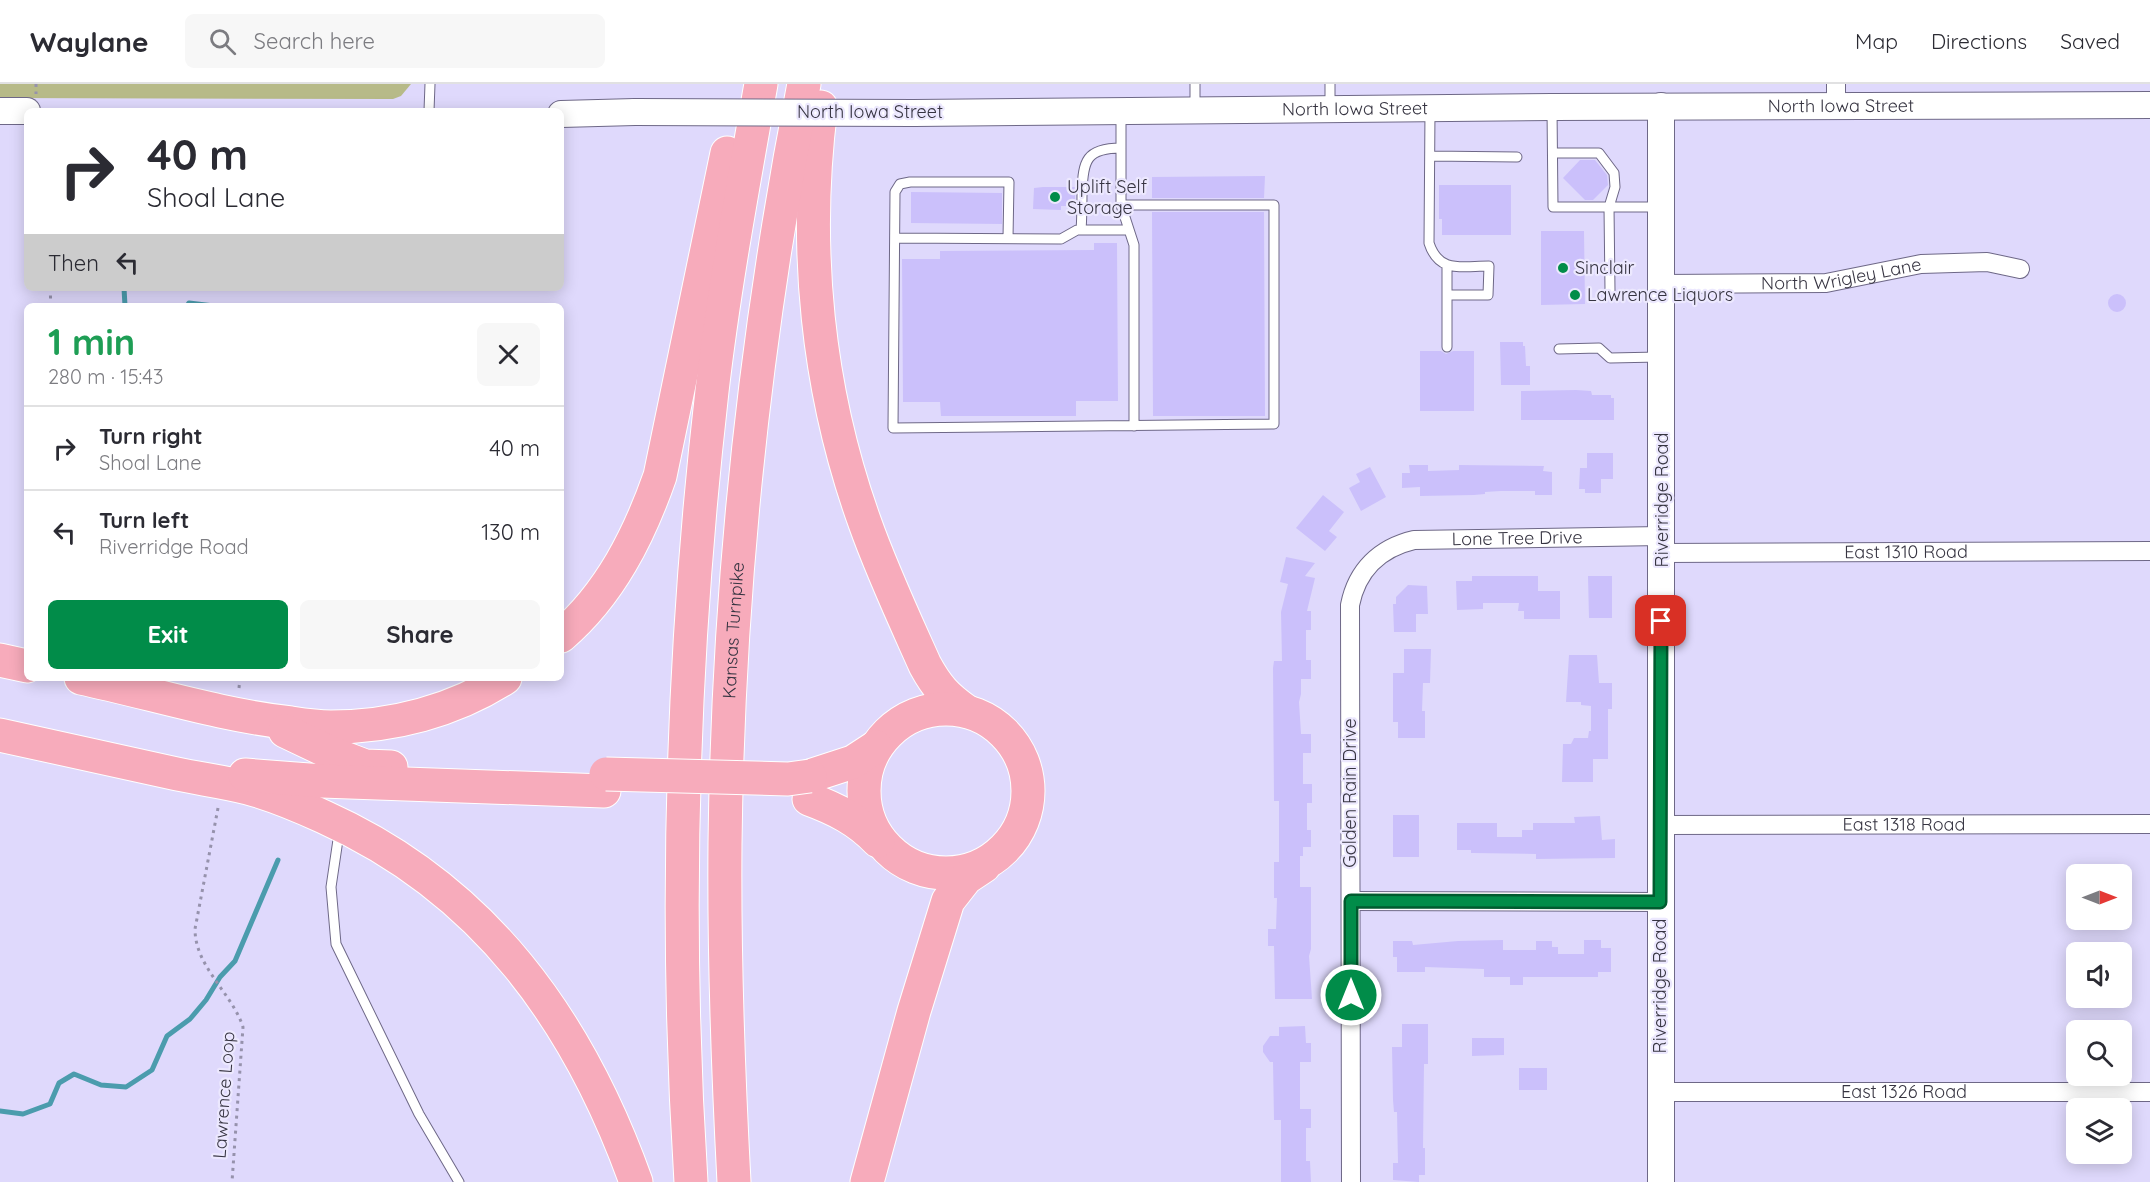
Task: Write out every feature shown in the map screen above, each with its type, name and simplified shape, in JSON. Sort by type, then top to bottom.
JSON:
[{"type":"highway","points":[[564,633],[599,596],[616,572],[634,541],[660,476],[728,151],[753,84]]},
{"type":"highway","points":[[691,1182],[683,989],[682,865],[684,760],[691,637],[702,480],[712,388],[724,297],[761,84]]},
{"type":"highway","name":"Kansas Turnpike","points":[[734,1182],[725,951],[725,843],[736,592],[761,344],[781,210],[804,84]]},
{"type":"highway","points":[[824,84],[815,151],[812,239],[815,296],[828,391],[853,486],[865,524],[925,665],[937,686],[948,699],[966,711],[989,720],[1007,736],[1021,756],[1028,779],[1028,803],[1021,826],[1008,847],[966,878],[948,901],[914,1011],[867,1182]]},
{"type":"highway","points":[[0,660],[24,665]]},
{"type":"highway","points":[[94,681],[261,720],[329,727],[394,722],[425,714],[464,699],[499,681]]},
{"type":"highway","points":[[810,787],[876,747],[893,727],[916,714],[941,709],[966,711]]},
{"type":"highway","points":[[261,720],[331,753],[365,766],[605,782]]},
{"type":"highway","points":[[0,735],[249,789],[296,805],[390,851],[473,915],[535,986],[570,1041],[616,1132],[636,1182]]},
{"type":"highway","points":[[876,747],[866,770],[863,796],[869,822],[882,844]]},
{"type":"highway","points":[[195,777],[252,775],[322,781],[605,782],[788,779],[810,787],[862,825],[904,864],[932,874],[962,873],[990,862]]},
{"type":"main road","name":"North Iowa Street","points":[[564,114],[1195,111],[1330,96],[1430,108],[1661,106],[1836,95],[2150,105]]},
{"type":"main road","points":[[0,111],[31,103]]},
{"type":"main road","name":"Riverridge Road","points":[[1661,106],[1661,1182]]},
{"type":"street","name":"North Wrigley Lane","points":[[1662,284],[1826,283],[1921,264],[1987,262],[2020,269]]},
{"type":"street","name":"Lone Tree Drive","points":[[1377,557],[1397,544],[1421,539],[1661,544]]},
{"type":"street","name":"East 1310 Road","points":[[1661,544],[2150,551]]},
{"type":"street","name":"Golden Rain Drive","points":[[1351,1182],[1350,605],[1363,571],[1377,557]]},
{"type":"street","name":"East 1318 Road","points":[[1660,825],[2150,824]]},
{"type":"street","points":[[1351,901],[1660,902]]},
{"type":"street","name":"East 1326 Road","points":[[1660,1092],[2150,1092]]},
{"type":"lane","points":[[429,108],[430,84]]},
{"type":"lane","points":[[1195,84],[1195,111]]},
{"type":"lane","points":[[1552,107],[1553,207],[1661,207]]},
{"type":"lane","points":[[1430,108],[1429,243],[1437,260],[1447,267],[1489,266],[1488,295],[1447,295]]},
{"type":"lane","points":[[1120,111],[1120,205],[1134,245],[1134,426]]},
{"type":"lane","points":[[1081,230],[1085,163],[1098,151],[1120,148]]},
{"type":"lane","points":[[1553,153],[1599,153],[1614,173],[1615,187],[1610,207],[1610,290]]},
{"type":"lane","points":[[1430,156],[1517,157]]},
{"type":"lane","points":[[1008,238],[1009,182],[910,182],[900,184],[895,192],[893,428],[1275,424],[1274,205],[1120,205]]},
{"type":"lane","points":[[895,238],[1061,239],[1077,230],[1128,230]]},
{"type":"lane","points":[[1447,267],[1447,347]]},
{"type":"lane","points":[[1559,348],[1599,348],[1610,358],[1661,357]]},
{"type":"lane","points":[[340,825],[331,887],[336,944],[419,1114],[459,1182]]},
{"type":"path","points":[[31,103],[36,84]]},
{"type":"path","points":[[239,688],[240,681]]},
{"type":"path","name":"Lawrence Loop","points":[[218,808],[195,929],[195,941],[209,970],[240,1018],[244,1037],[232,1182]]},
{"type":"green space","points":[[0,84],[411,84],[401,96],[393,99],[0,98]]},
{"type":"building","name":"Sinclair","points":[[1580,160],[1595,160],[1607,175],[1608,185],[1593,200],[1585,200],[1563,178]]},
{"type":"building","points":[[1265,176],[1264,198],[1152,198],[1152,177]]},
{"type":"building","points":[[1439,185],[1511,185],[1511,235],[1442,235],[1442,219],[1439,219]]},
{"type":"building","name":"Uplift Self Storage","points":[[1075,187],[1075,206],[1061,206],[1061,210],[1033,209],[1034,188]]},
{"type":"building","points":[[911,192],[1002,193],[1002,224],[911,223]]},
{"type":"building","points":[[1152,212],[1264,212],[1265,416],[1153,416]]},
{"type":"building","name":"Sinclair","points":[[1541,231],[1584,231],[1585,304],[1541,305]]},
{"type":"building","points":[[1094,243],[1117,243],[1118,401],[1076,401],[1076,416],[941,416],[940,402],[903,402],[902,259],[940,259],[940,251],[1094,250]]},
{"type":"building","points":[[2113,294],[2121,294],[2126,299],[2124,310],[2113,312],[2108,307],[2108,299]]},
{"type":"building","points":[[1500,342],[1523,342],[1526,366],[1530,366],[1530,385],[1501,385]]},
{"type":"building","points":[[1420,351],[1441,351],[1446,354],[1453,351],[1474,351],[1474,411],[1420,411]]},
{"type":"building","points":[[1521,391],[1591,391],[1592,395],[1611,395],[1611,398],[1614,398],[1614,420],[1521,420]]},
{"type":"building","points":[[1587,453],[1613,453],[1613,479],[1601,479],[1601,493],[1585,493],[1585,489],[1579,489],[1580,468],[1587,468]]},
{"type":"building","points":[[1409,465],[1428,465],[1428,471],[1459,470],[1459,465],[1544,466],[1543,471],[1552,472],[1552,495],[1535,495],[1535,491],[1501,491],[1474,495],[1420,496],[1420,487],[1402,488],[1402,473],[1410,473]]},
{"type":"building","points":[[1370,467],[1386,497],[1361,511],[1349,488],[1360,482],[1356,474]]},
{"type":"building","points":[[1323,495],[1344,512],[1329,531],[1337,537],[1325,551],[1296,528]]},
{"type":"building","points":[[1286,557],[1315,563],[1305,576],[1315,578],[1307,611],[1311,611],[1311,630],[1306,630],[1306,660],[1311,660],[1311,679],[1301,679],[1299,702],[1301,734],[1311,734],[1311,753],[1303,753],[1303,784],[1312,784],[1312,803],[1307,803],[1307,830],[1311,830],[1311,847],[1303,847],[1303,856],[1300,856],[1300,887],[1311,887],[1309,956],[1312,999],[1275,999],[1274,946],[1268,946],[1268,929],[1276,929],[1277,898],[1274,898],[1274,862],[1279,862],[1279,801],[1274,801],[1273,668],[1274,661],[1282,661],[1281,612],[1288,584],[1280,582]]},
{"type":"building","points":[[1472,576],[1538,576],[1538,591],[1560,591],[1560,619],[1524,619],[1524,611],[1518,611],[1519,603],[1483,603],[1483,609],[1457,610],[1456,581],[1472,581]]},
{"type":"building","points":[[1588,576],[1612,576],[1612,618],[1589,618]]},
{"type":"building","points":[[1408,585],[1427,586],[1428,614],[1416,614],[1416,632],[1394,632],[1393,604],[1396,604],[1396,597]]},
{"type":"building","points":[[1404,649],[1431,649],[1430,683],[1423,683],[1422,711],[1425,711],[1425,738],[1398,738],[1398,722],[1393,722],[1393,673],[1404,673]]},
{"type":"building","points":[[1569,655],[1597,655],[1599,683],[1612,683],[1612,709],[1608,709],[1608,759],[1593,759],[1593,782],[1562,782],[1563,744],[1571,744],[1574,738],[1588,738],[1589,731],[1591,731],[1591,706],[1581,705],[1581,702],[1566,702]]},
{"type":"building","points":[[1393,815],[1419,815],[1419,857],[1393,857]]},
{"type":"building","points":[[1600,816],[1602,840],[1615,839],[1615,858],[1536,859],[1536,854],[1471,853],[1471,850],[1457,850],[1457,823],[1497,823],[1497,837],[1522,837],[1522,830],[1533,830],[1533,823],[1575,823],[1574,817]]},
{"type":"building","points":[[1503,940],[1503,950],[1536,950],[1536,941],[1552,941],[1552,947],[1558,947],[1558,954],[1584,954],[1584,940],[1601,940],[1601,948],[1611,948],[1611,972],[1598,972],[1598,977],[1523,977],[1523,985],[1510,985],[1510,977],[1484,977],[1484,969],[1425,967],[1425,972],[1397,972],[1397,957],[1393,957],[1393,941],[1412,941],[1413,945]]},
{"type":"building","points":[[1402,1024],[1428,1024],[1428,1064],[1424,1064],[1425,1175],[1419,1175],[1419,1182],[1393,1180],[1393,1163],[1398,1163],[1392,1047],[1402,1047]]},
{"type":"building","points":[[1305,1026],[1306,1043],[1311,1043],[1311,1062],[1300,1062],[1300,1109],[1311,1109],[1311,1128],[1306,1128],[1306,1161],[1310,1161],[1311,1182],[1281,1182],[1281,1120],[1274,1120],[1273,1062],[1270,1062],[1263,1052],[1263,1046],[1270,1036],[1279,1036],[1279,1027]]},
{"type":"building","points":[[1472,1038],[1504,1038],[1504,1055],[1472,1056]]},
{"type":"building","points":[[1519,1068],[1547,1068],[1547,1090],[1519,1090]]},
{"type":"waterway","points":[[124,291],[125,303]]},
{"type":"waterway","points":[[0,1111],[23,1114],[50,1104],[59,1083],[74,1074],[101,1085],[126,1087],[152,1070],[167,1036],[190,1019],[206,1000],[220,977],[235,961],[278,860]]},
{"type":"place","name":"Uplift Self Storage","points":[[1055,197]]},
{"type":"place","name":"Sinclair","points":[[1563,268]]},
{"type":"place","name":"Lawrence Liquors","points":[[1575,295]]},
{"type":"route","points":[[1351,995],[1351,901],[1660,902],[1661,621]]}]
